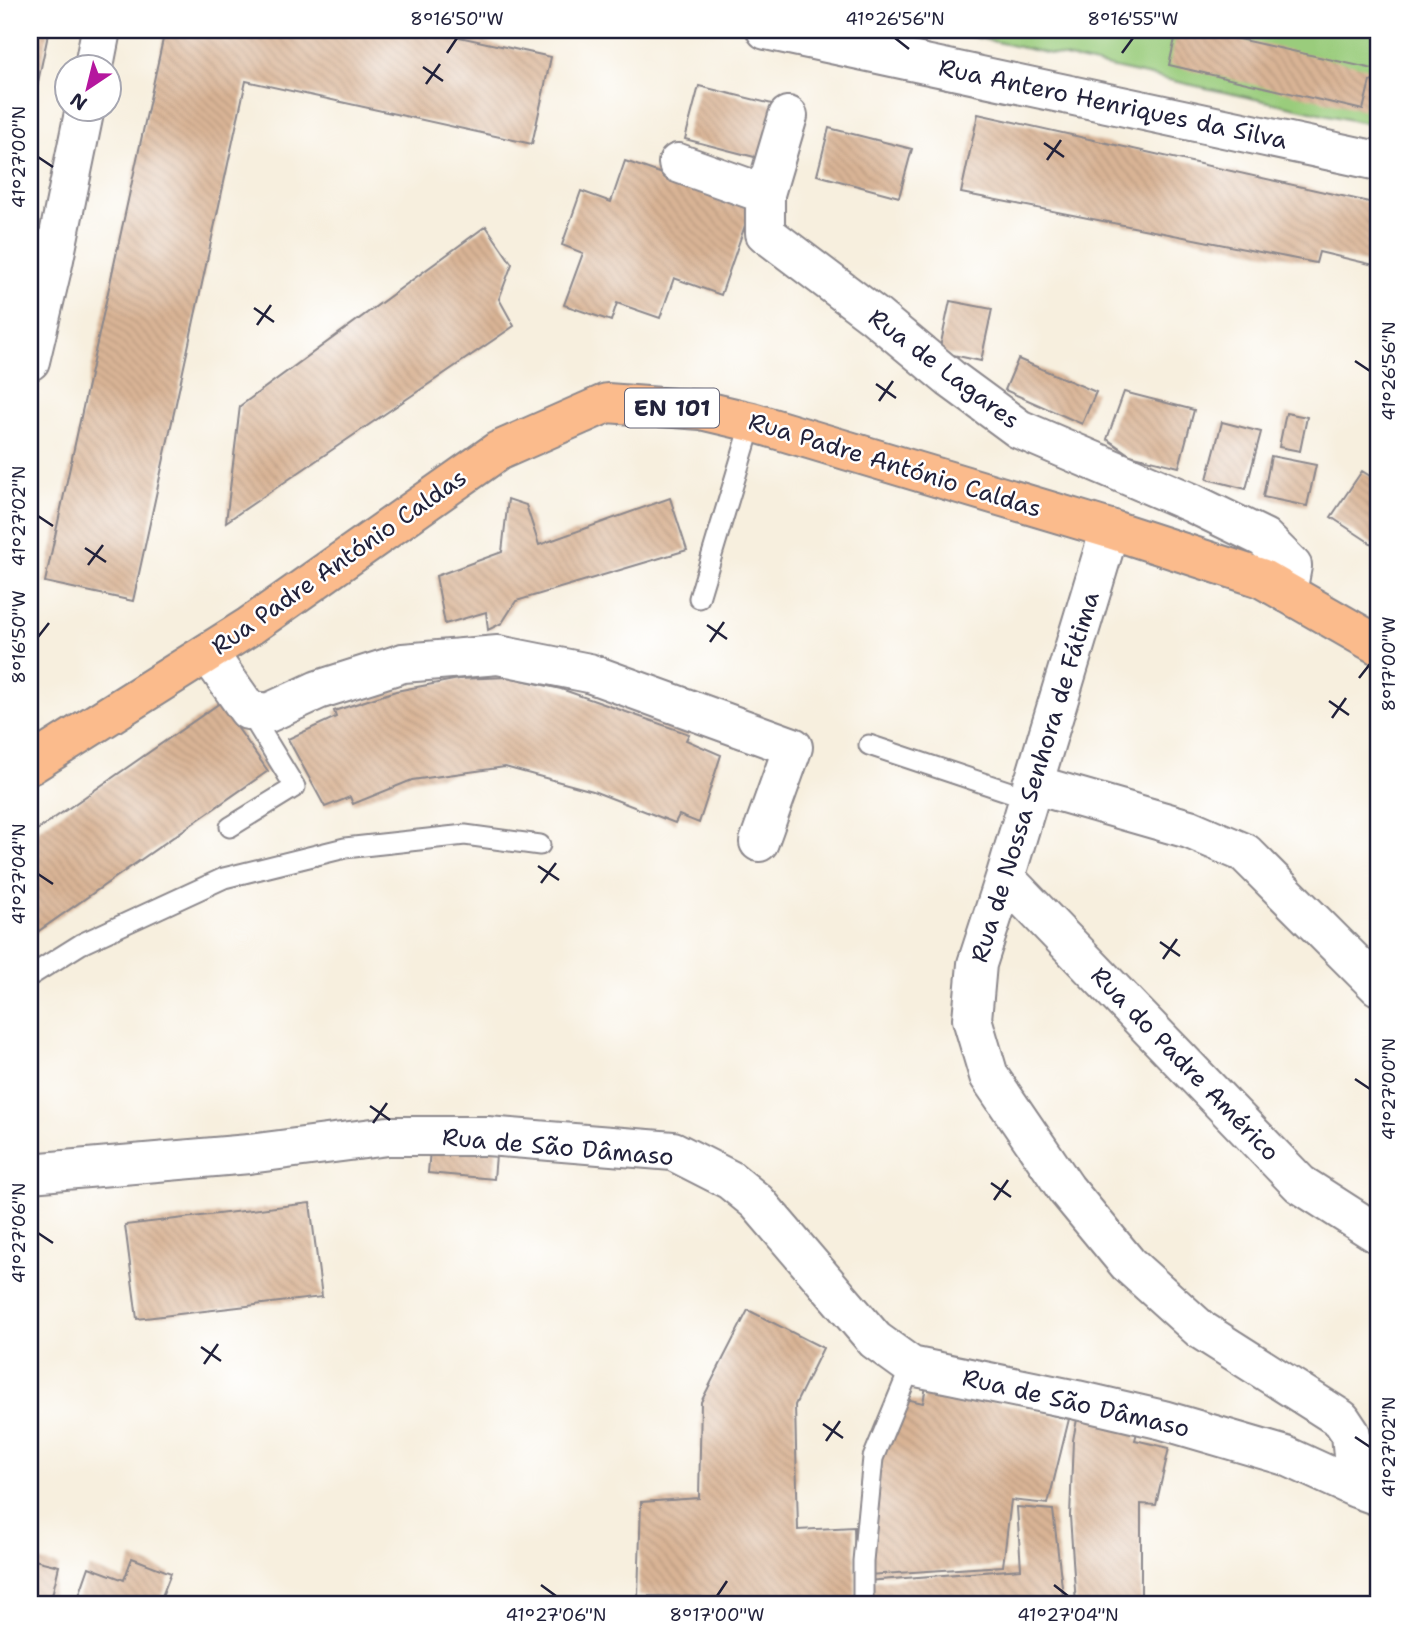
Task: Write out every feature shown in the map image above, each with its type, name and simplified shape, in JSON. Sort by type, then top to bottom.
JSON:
[{"type":"main road","name":"Rua Padre António Caldas","points":[[30,765],[250,626],[498,451],[607,403],[701,410],[752,422],[1110,530],[1261,578],[1378,645]]},
{"type":"street","points":[[97,52],[101,30]]},
{"type":"street","name":"Rua Antero Henriques da Silva","points":[[766,30],[1378,161]]},
{"type":"street","name":"Rua de Lagares","points":[[788,116],[765,194],[765,233],[1019,429],[1192,503],[1265,538],[1292,566],[1287,593]]},
{"type":"street","points":[[30,361],[41,262],[81,122]]},
{"type":"street","points":[[678,163],[765,194]]},
{"type":"street","name":"Rua de Nossa Senhora de Fátima","points":[[1110,530],[977,964],[972,1019],[989,1076],[1066,1189],[1128,1264],[1201,1330],[1341,1419],[1352,1434],[1366,1474]]},
{"type":"street","points":[[208,653],[248,710],[268,713],[317,690],[403,663],[498,654],[589,673],[793,747],[759,842]]},
{"type":"street","points":[[1030,791],[1189,830],[1245,853],[1378,986]]},
{"type":"street","name":"Rua do Padre Américo","points":[[1005,878],[1300,1184],[1378,1234]]},
{"type":"street","name":"Rua de São Dâmaso","points":[[30,1173],[249,1154],[388,1136],[487,1136],[673,1151],[730,1180],[757,1202],[875,1340],[911,1366],[1163,1420],[1286,1456],[1366,1474]]},
{"type":"lane","points":[[699,598],[752,422]]},
{"type":"lane","points":[[230,827],[295,787],[248,710]]},
{"type":"lane","points":[[870,745],[1030,791]]},
{"type":"lane","points":[[30,976],[81,944],[224,878],[345,848],[465,835],[540,845]]},
{"type":"lane","points":[[863,1604],[863,1561],[873,1458],[911,1366]]},
{"type":"green space","points":[[941,30],[1378,30],[1378,126]]},
{"type":"building","points":[[30,30],[49,30],[31,115],[30,115]]},
{"type":"building","points":[[165,30],[427,30],[551,57],[532,144],[246,81],[133,601],[45,582]]},
{"type":"building","points":[[1177,30],[1198,30],[1378,70],[1378,83],[1370,81],[1363,110],[1169,65]]},
{"type":"building","points":[[699,86],[780,106],[766,160],[685,139]]},
{"type":"building","points":[[978,114],[1378,204],[1378,266],[1319,252],[1316,263],[961,193]]},
{"type":"building","points":[[829,128],[912,149],[899,197],[817,175]]},
{"type":"building","points":[[625,161],[752,205],[721,295],[674,278],[660,318],[617,303],[611,321],[564,305],[583,253],[562,245],[581,191],[611,202]]},
{"type":"building","points":[[486,226],[512,264],[499,299],[514,326],[226,522],[240,406]]},
{"type":"building","points":[[950,301],[992,309],[981,361],[939,352]]},
{"type":"building","points":[[1018,359],[1096,392],[1082,424],[1005,390]]},
{"type":"building","points":[[1124,392],[1194,410],[1179,467],[1130,455],[1107,439]]},
{"type":"building","points":[[1286,413],[1307,417],[1300,451],[1279,447]]},
{"type":"building","points":[[1222,422],[1261,432],[1246,489],[1207,479]]},
{"type":"building","points":[[1271,456],[1316,465],[1307,506],[1263,497]]},
{"type":"building","points":[[1362,471],[1378,481],[1378,492],[1372,501],[1378,505],[1378,548],[1331,517]]},
{"type":"building","points":[[670,498],[687,550],[516,601],[502,623],[488,630],[486,612],[445,624],[436,576],[502,552],[508,499],[526,505],[539,545]]},
{"type":"building","points":[[508,677],[561,689],[689,734],[686,740],[721,755],[699,823],[679,815],[675,823],[593,791],[505,767],[412,780],[353,804],[350,797],[325,807],[288,739],[336,717],[334,711],[396,691],[459,679]]},
{"type":"building","points":[[220,703],[268,771],[30,937],[30,835]]},
{"type":"building","points":[[431,1138],[497,1143],[494,1179],[428,1173]]},
{"type":"building","points":[[310,1203],[322,1297],[137,1319],[125,1225]]},
{"type":"building","points":[[748,1310],[823,1348],[795,1405],[798,1530],[854,1527],[856,1604],[701,1604],[701,1597],[638,1596],[641,1502],[699,1498],[701,1402]]},
{"type":"building","points":[[926,1386],[1069,1419],[1048,1504],[1011,1500],[1003,1566],[868,1575],[881,1454],[901,1398],[923,1403]]},
{"type":"building","points":[[1078,1414],[1139,1425],[1135,1440],[1169,1448],[1156,1505],[1141,1504],[1141,1604],[1076,1604],[1070,1516],[1073,1440]]},
{"type":"building","points":[[1017,1507],[1053,1510],[1064,1604],[867,1604],[867,1581],[1021,1569]]},
{"type":"building","points":[[132,1558],[171,1573],[159,1604],[76,1604],[89,1567],[124,1580]]},
{"type":"building","points":[[30,1559],[59,1566],[50,1604],[30,1603]]}]
